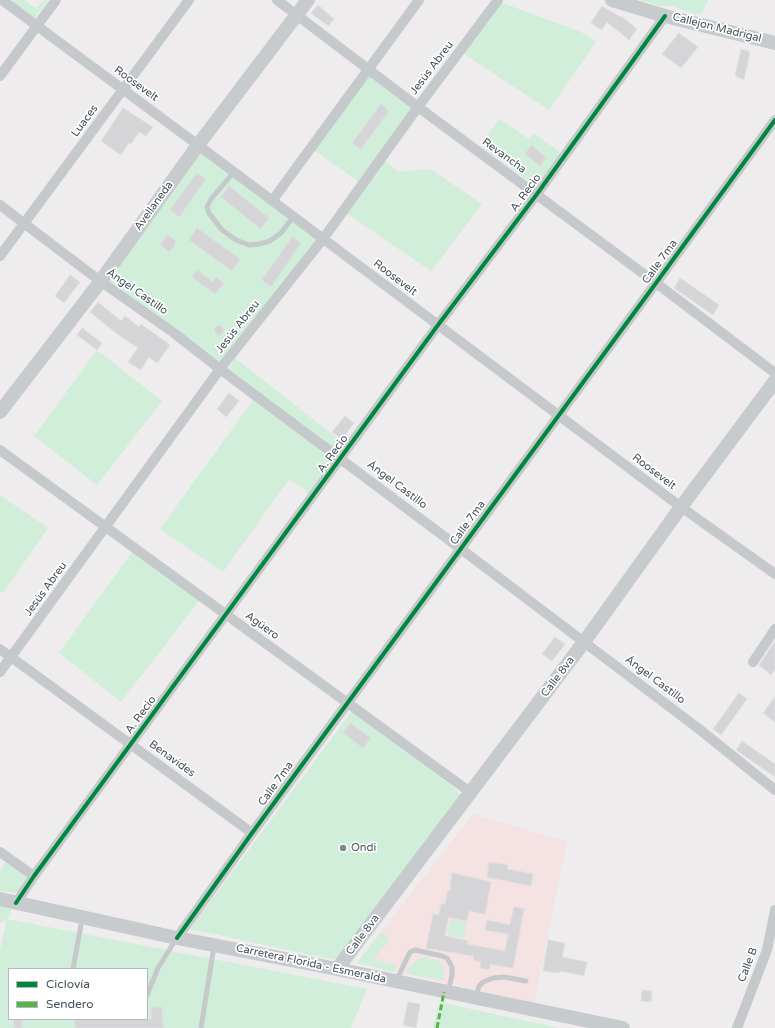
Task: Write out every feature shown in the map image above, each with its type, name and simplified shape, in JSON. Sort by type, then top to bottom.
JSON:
[{"type":"street","name":"Roosevelt","points":[[2,0],[681,507],[775,574]]},
{"type":"street","points":[[0,76],[56,0]]},
{"type":"street","name":"Luaces","points":[[0,256],[189,0]]},
{"type":"street","name":"Revancha","points":[[277,0],[775,373]]},
{"type":"street","name":"Avellaneda","points":[[0,412],[100,281],[198,145],[308,0]]},
{"type":"street","points":[[272,201],[419,0]]},
{"type":"street","name":"Jesús Abreu","points":[[0,672],[220,369],[323,239],[418,107],[498,0]]},
{"type":"street","name":"Callejon Madrigal","points":[[612,0],[665,16],[775,43]]},
{"type":"street","name":"A. Recio","points":[[16,903],[34,876],[438,325],[536,194],[665,16]]},
{"type":"street","name":"Calle 7ma","points":[[177,938],[460,548],[775,120]]},
{"type":"street","name":"Ángel Castillo","points":[[0,205],[100,281],[174,333],[220,369],[341,458],[699,729],[775,790]]},
{"type":"street","name":"Calle 8va","points":[[337,969],[584,642],[681,507],[775,381]]},
{"type":"street","name":"Agüero","points":[[0,450],[470,792]]},
{"type":"street","points":[[753,662],[775,629]]},
{"type":"street","name":"Benavides","points":[[0,649],[252,833]]},
{"type":"street","points":[[0,852],[34,876]]},
{"type":"street","name":"Carretera Florida - Esmeralda","points":[[0,900],[177,938],[214,944],[623,1028]]},
{"type":"street","name":"Calle B","points":[[737,1028],[767,950],[775,910]]},
{"type":"lane","points":[[234,172],[211,199],[207,207],[209,213],[222,230],[236,240],[249,245],[259,244],[270,241],[281,233],[293,217]]},
{"type":"lane","points":[[73,968],[82,918]]},
{"type":"lane","points":[[148,993],[158,968],[177,938]]},
{"type":"lane","points":[[201,1028],[214,944]]},
{"type":"lane","points":[[395,982],[410,952],[415,950],[442,956],[450,961],[452,975],[448,993]]},
{"type":"lane","points":[[476,998],[479,986],[483,982],[492,978],[504,977],[526,981]]},
{"type":"shaded area","points":[[473,814],[567,842],[534,1003],[357,963]]},
{"type":"green space","points":[[14,0],[24,0],[34,7],[37,7],[44,0],[48,0],[35,18],[29,17],[13,2]]},
{"type":"green space","points":[[641,0],[708,0],[701,14],[694,14],[672,6],[659,6]]},
{"type":"green space","points":[[497,1],[581,32],[596,42],[549,110],[460,51]]},
{"type":"green space","points":[[369,69],[418,107],[382,158],[398,172],[430,169],[482,204],[431,271],[343,211],[362,184],[311,148]]},
{"type":"green space","points":[[499,119],[529,139],[534,133],[561,153],[541,185],[532,184],[480,145]]},
{"type":"green space","points":[[198,145],[323,239],[221,369],[229,368],[235,358],[346,445],[340,452],[314,445],[333,460],[310,494],[289,479],[223,572],[160,529],[256,396],[100,281]]},
{"type":"green space","points":[[97,350],[162,401],[97,485],[34,436]]},
{"type":"green space","points":[[0,495],[48,528],[3,593],[0,591]]},
{"type":"green space","points":[[135,548],[202,597],[121,702],[59,653]]},
{"type":"green space","points":[[352,711],[456,789],[460,796],[339,959],[330,959],[190,929]]},
{"type":"green space","points":[[6,860],[28,878],[19,893],[0,891],[0,872]]},
{"type":"green space","points":[[0,899],[16,903],[7,919],[0,923]]},
{"type":"green space","points":[[7,919],[367,989],[351,1028],[0,1028],[0,950]]},
{"type":"green space","points":[[450,920],[466,922],[464,938],[448,935]]},
{"type":"green space","points":[[381,932],[390,939],[373,959],[395,965],[396,968],[394,972],[357,963]]},
{"type":"green space","points":[[425,957],[438,961],[443,967],[444,980],[408,974],[407,970],[416,960]]},
{"type":"green space","points":[[439,1002],[558,1028],[433,1028]]},
{"type":"building","points":[[318,5],[334,19],[328,26],[311,13]]},
{"type":"building","points":[[602,6],[620,17],[621,16],[637,29],[629,40],[607,22],[602,30],[591,23]]},
{"type":"building","points":[[679,33],[698,47],[681,68],[662,54]]},
{"type":"building","points":[[741,49],[750,52],[744,80],[735,76]]},
{"type":"building","points":[[381,104],[389,111],[361,149],[352,143]]},
{"type":"building","points":[[123,108],[153,127],[146,136],[139,132],[121,155],[101,141]]},
{"type":"building","points":[[531,145],[546,157],[540,166],[525,154]]},
{"type":"building","points":[[197,173],[206,179],[179,217],[170,210]]},
{"type":"building","points":[[229,186],[269,218],[261,229],[221,197]]},
{"type":"building","points":[[197,228],[240,259],[232,271],[189,240]]},
{"type":"building","points":[[168,235],[176,241],[174,244],[175,245],[169,252],[160,244]]},
{"type":"building","points":[[292,237],[301,243],[271,287],[262,280]]},
{"type":"building","points":[[197,270],[213,282],[216,277],[224,283],[215,294],[192,277]]},
{"type":"building","points":[[70,275],[80,282],[64,303],[55,296]]},
{"type":"building","points":[[680,278],[719,305],[713,315],[674,288]]},
{"type":"building","points":[[98,302],[121,321],[125,316],[139,327],[141,324],[170,345],[157,363],[149,357],[141,370],[128,362],[138,348],[90,312]]},
{"type":"building","points":[[217,326],[221,326],[223,330],[221,334],[217,334],[215,332],[215,328]]},
{"type":"building","points":[[82,328],[102,343],[97,350],[77,335]]},
{"type":"building","points":[[229,393],[239,401],[226,417],[217,409]]},
{"type":"building","points":[[345,416],[354,423],[342,439],[332,432]]},
{"type":"building","points":[[555,637],[565,644],[552,661],[542,654]]},
{"type":"building","points":[[775,641],[775,670],[771,675],[759,665]]},
{"type":"building","points":[[739,693],[747,699],[721,735],[713,729]]},
{"type":"building","points":[[775,697],[775,722],[763,713]]},
{"type":"building","points":[[350,723],[371,738],[363,748],[343,733]]},
{"type":"building","points":[[742,741],[775,764],[775,777],[736,750]]},
{"type":"building","points":[[489,862],[508,865],[507,869],[533,874],[531,886],[487,877]]},
{"type":"building","points":[[452,873],[491,882],[485,914],[469,911],[467,921],[448,917],[445,936],[468,941],[467,944],[505,951],[508,934],[485,930],[487,920],[510,925],[514,907],[524,909],[513,968],[490,964],[489,970],[480,968],[481,962],[473,960],[474,956],[426,948],[433,914],[439,915],[441,904],[445,904],[448,890],[450,891]]},
{"type":"building","points":[[548,940],[565,943],[562,957],[587,962],[584,976],[560,971],[560,973],[543,971]]},
{"type":"building","points":[[642,990],[652,991],[651,1002],[641,1001]]},
{"type":"building","points":[[408,1002],[420,1004],[416,1028],[403,1025]]},
{"type":"building","points":[[151,1007],[162,1007],[163,1028],[75,1028],[75,1020],[152,1019]]},
{"type":"building","points":[[14,1020],[22,1020],[22,1028],[14,1028]]},
{"type":"marked path","points":[[437,1028],[444,992]]},
{"type":"cycle path","points":[[16,903],[34,876],[438,325],[537,194],[665,16]]},
{"type":"cycle path","points":[[177,938],[252,833],[775,120]]},
{"type":"place","name":"Ondi","points":[[343,848]]}]
